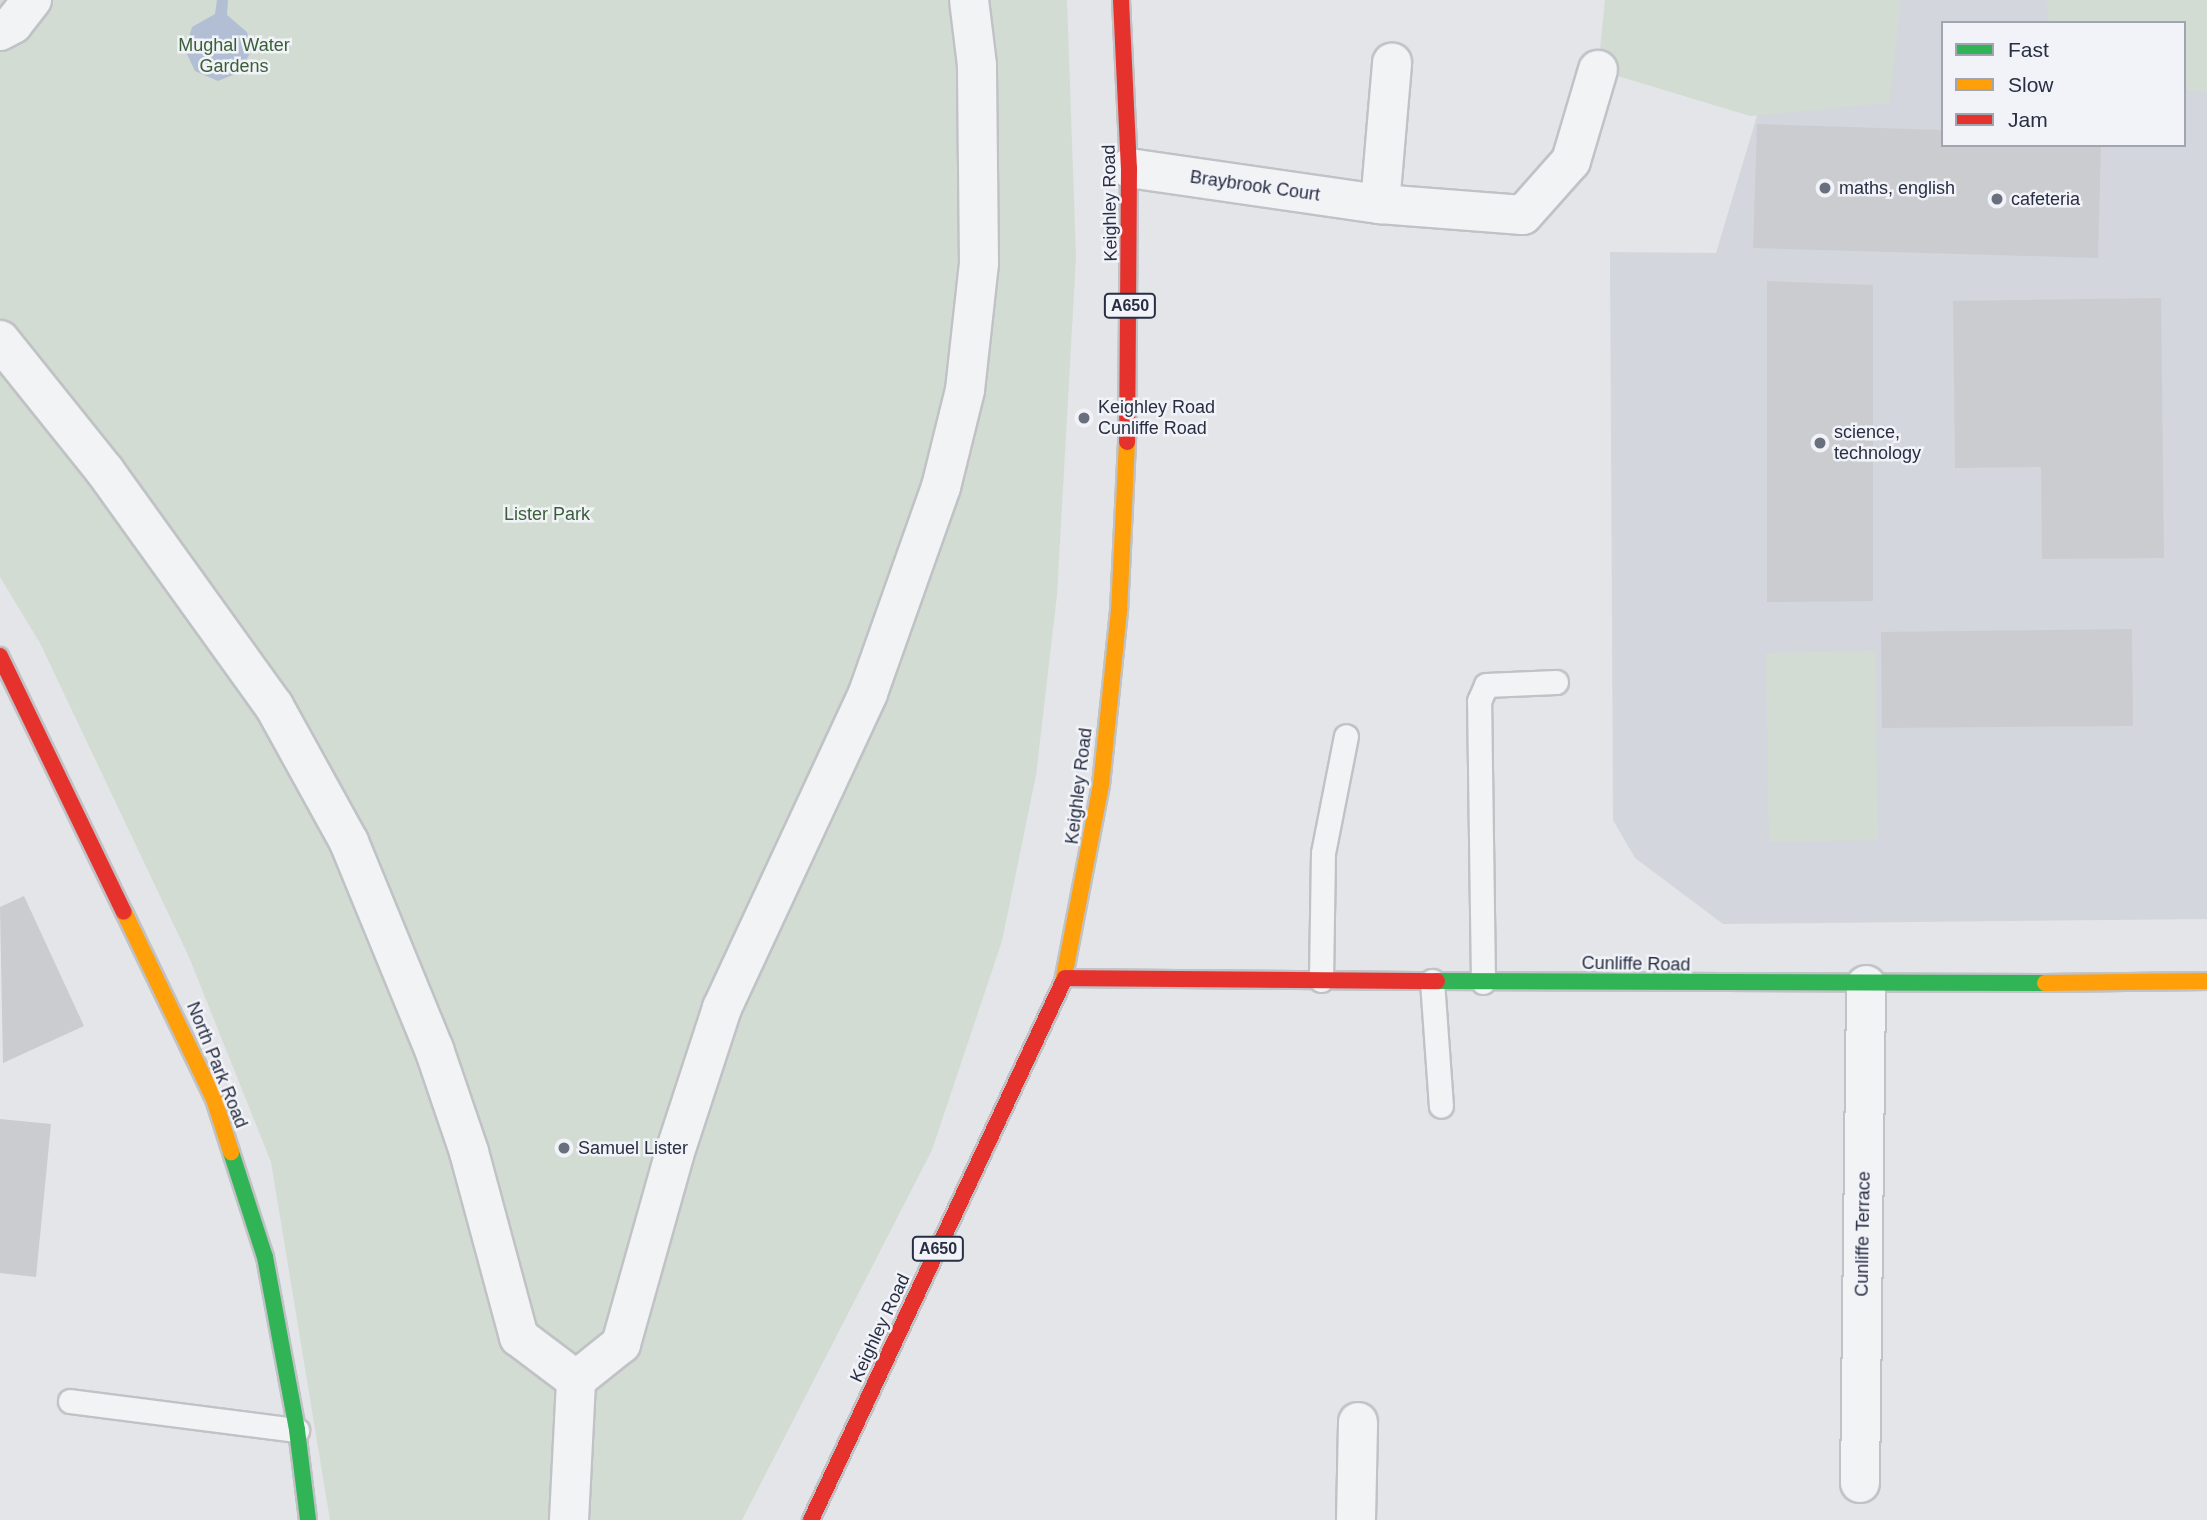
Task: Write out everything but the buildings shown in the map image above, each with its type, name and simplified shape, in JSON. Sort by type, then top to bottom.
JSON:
[{"type":"main road","name":"Keighley Road","points":[[811,1520],[1065,978],[1101,785],[1119,612],[1130,363],[1129,168],[1121,0]]},
{"type":"main road","name":"North Park Road","points":[[0,656],[215,1099],[265,1257],[297,1430],[308,1520]]},
{"type":"main road","name":"Cunliffe Road","points":[[1065,978],[1866,985],[2207,981]]},
{"type":"street","points":[[0,32],[13,24],[32,0]]},
{"type":"street","points":[[569,1520],[576,1380],[621,1345],[674,1155],[722,1008],[868,693],[941,487],[965,390],[979,262],[977,65],[969,0]]},
{"type":"street","points":[[1380,204],[1392,63]]},
{"type":"street","name":"Braybrook Court","points":[[1129,168],[1380,204],[1523,215],[1571,160],[1598,70]]},
{"type":"street","points":[[0,340],[105,471],[274,706],[349,842],[434,1049],[469,1153],[519,1337],[576,1380]]},
{"type":"street","name":"Cunliffe Terrace","points":[[1860,1483],[1866,985]]},
{"type":"street","points":[[1356,1520],[1358,1422]]},
{"type":"lane","points":[[1483,982],[1479,701],[1486,685],[1556,682]]},
{"type":"lane","points":[[1321,980],[1323,853],[1346,736]]},
{"type":"lane","points":[[1432,981],[1441,1107]]},
{"type":"lane","points":[[70,1401],[297,1430]]},
{"type":"shaded area","points":[[1605,0],[2207,0],[2207,919],[1723,924],[1635,858],[1613,820],[1610,252],[1716,253],[1757,116]]},
{"type":"green space","name":"Lister Park","points":[[0,0],[1067,0],[1076,257],[1057,595],[1036,775],[1002,941],[932,1150],[742,1520],[330,1520],[271,1162],[189,957],[40,643],[0,577]]},
{"type":"green space","points":[[1605,0],[1901,0],[1889,103],[1750,116],[1598,70]]},
{"type":"green space","points":[[2047,0],[2207,0],[2207,92],[2186,90],[2186,21],[2049,21]]},
{"type":"green space","points":[[1875,651],[1878,840],[1769,842],[1766,653]]},
{"type":"water","points":[[217,0],[228,0],[227,15],[247,32],[251,51],[240,72],[218,81],[195,71],[185,50],[192,27],[215,14]]},
{"type":"traffic: fast","points":[[1437,981],[2045,983]]},
{"type":"traffic: fast","points":[[231,1152],[265,1257],[297,1430],[308,1520]]},
{"type":"traffic: slow","points":[[1063,982],[1101,785],[1119,612],[1127,442]]},
{"type":"traffic: slow","points":[[124,912],[214,1099],[231,1152]]},
{"type":"traffic: slow","points":[[2045,983],[2207,981]]},
{"type":"traffic: jam","points":[[1121,0],[1129,168],[1127,442]]},
{"type":"traffic: jam","points":[[0,656],[124,912]]},
{"type":"traffic: jam","points":[[1065,978],[1437,981]]},
{"type":"traffic: jam","points":[[811,1520],[1063,982]]},
{"type":"place","name":"maths, english","points":[[1825,188]]},
{"type":"place","name":"cafeteria","points":[[1997,199]]},
{"type":"place","name":"Keighley Road Cunliffe Road","points":[[1084,418]]},
{"type":"place","name":"science, technology","points":[[1820,443]]},
{"type":"place","name":"Samuel Lister","points":[[564,1148]]},
{"type":"park label","name":"Mughal Water Gardens","points":[[234,56]]}]
